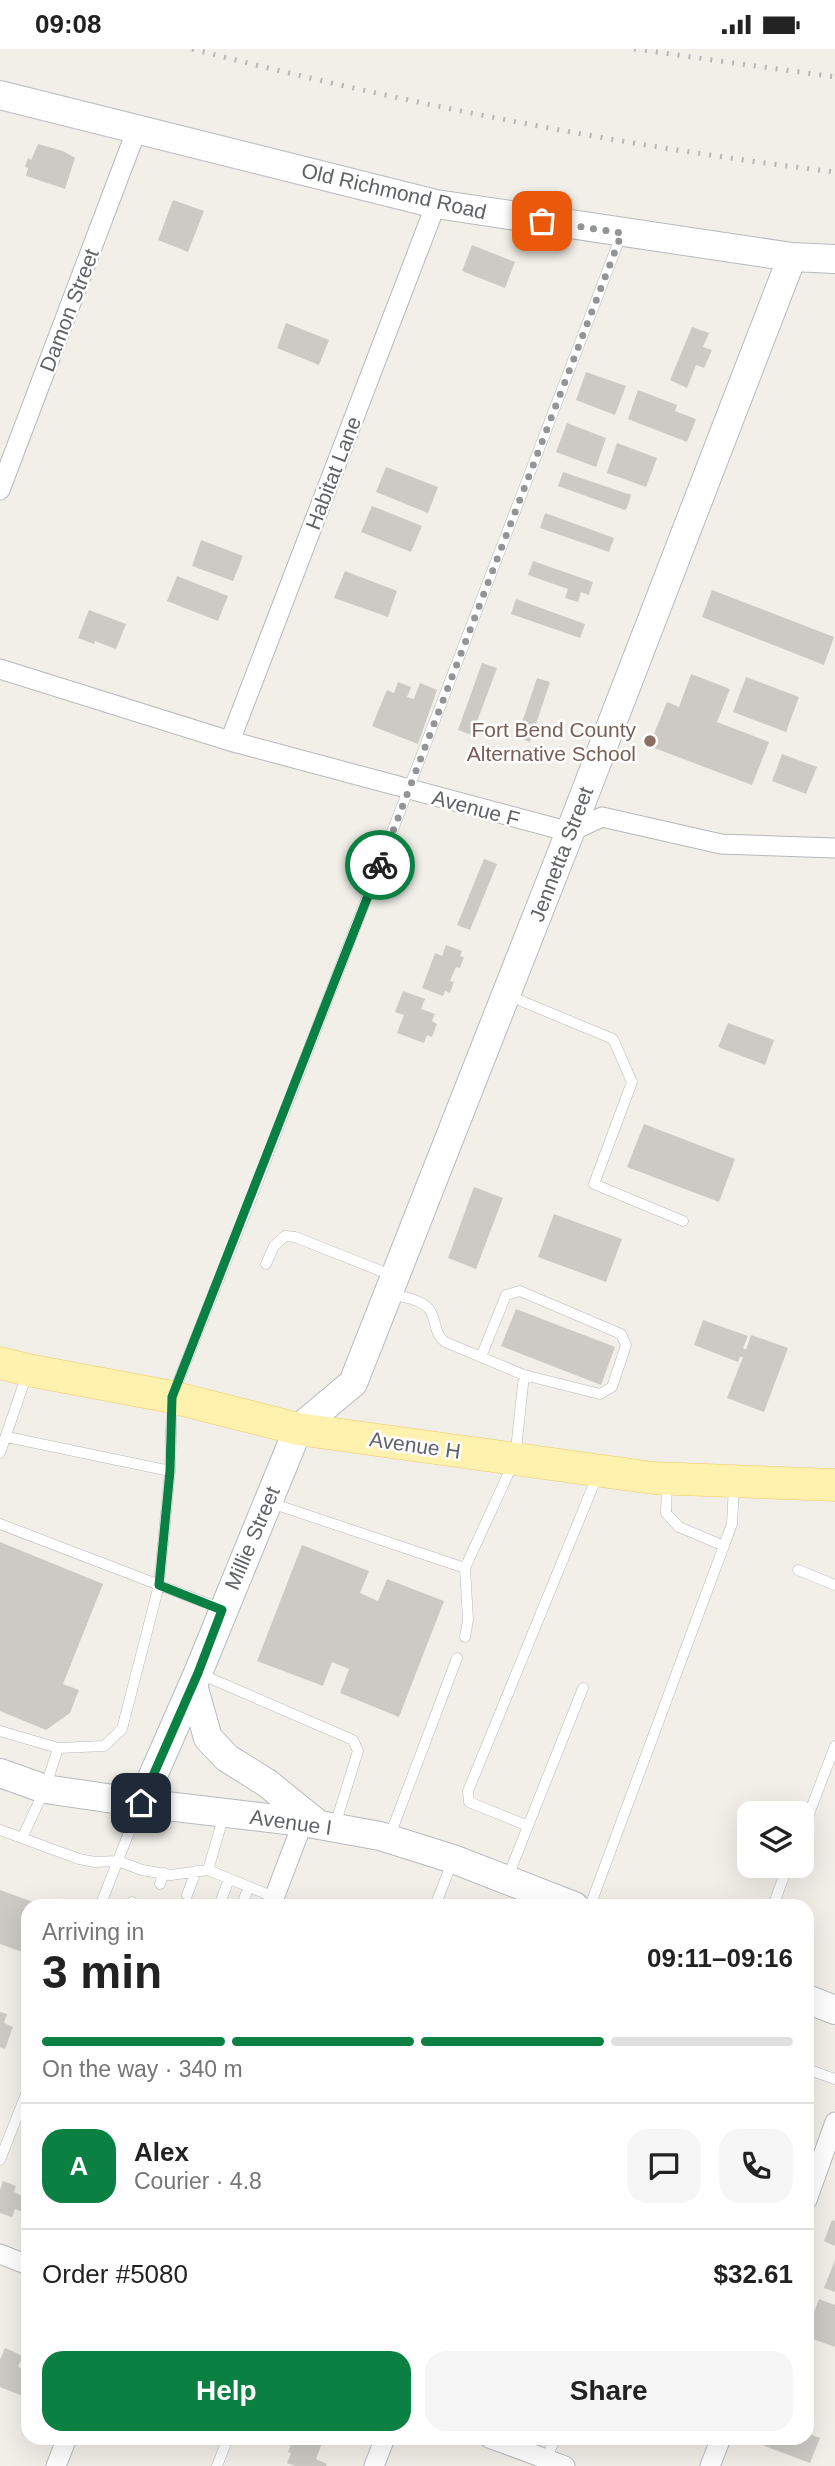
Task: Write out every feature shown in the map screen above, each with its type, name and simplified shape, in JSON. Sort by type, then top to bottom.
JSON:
[{"type":"main road","name":"Avenue H","points":[[14,1367],[172,1397],[298,1429],[667,1479],[835,1485]]},
{"type":"street","name":"Old Richmond Road","points":[[0,95],[436,204],[792,257],[835,259]]},
{"type":"street","name":"Damon Street","points":[[0,490],[137,129]]},
{"type":"street","name":"Habitat Lane","points":[[230,741],[436,204]]},
{"type":"street","name":"Jennetta Street","points":[[298,1429],[353,1383],[792,257]]},
{"type":"street","name":"Avenue F","points":[[0,669],[230,741],[570,832]]},
{"type":"street","points":[[570,832],[601,817],[721,844],[835,848]]},
{"type":"street","name":"Millie Street","points":[[141,1803],[298,1429]]},
{"type":"street","points":[[195,1679],[208,1738],[227,1758],[267,1783],[319,1825],[273,1899]]},
{"type":"street","name":"Avenue I","points":[[0,1773],[45,1789],[319,1825],[388,1838],[453,1859],[556,1899]]},
{"type":"street","points":[[814,2002],[835,2010]]},
{"type":"street","points":[[814,2180],[835,2122]]},
{"type":"street","points":[[0,2254],[21,2262]]},
{"type":"street","points":[[57,2466],[64,2445]]},
{"type":"street","points":[[374,2466],[382,2445]]},
{"type":"street","points":[[506,2445],[552,2464]]},
{"type":"street","points":[[710,2466],[718,2445]]},
{"type":"lane","points":[[0,1731],[58,1748],[104,1746],[122,1729],[159,1585],[170,1471],[172,1397],[409,790],[622,233]]},
{"type":"lane","points":[[506,994],[613,1038],[632,1082],[594,1184],[683,1220]]},
{"type":"lane","points":[[266,1264],[274,1246],[285,1236],[295,1237],[392,1285],[420,1302],[430,1311],[437,1336],[445,1342],[524,1375],[600,1394],[612,1387],[626,1345],[621,1334],[520,1291],[506,1295],[481,1357]]},
{"type":"lane","points":[[0,1453],[7,1437],[14,1367]]},
{"type":"lane","points":[[465,1637],[468,1620],[465,1568],[515,1459],[524,1375]]},
{"type":"lane","points":[[7,1437],[170,1471]]},
{"type":"lane","points":[[528,1826],[469,1803],[468,1791],[600,1470]]},
{"type":"lane","points":[[667,1479],[666,1513],[679,1527],[724,1546]]},
{"type":"lane","points":[[593,1899],[732,1524],[735,1482]]},
{"type":"lane","points":[[267,1502],[465,1568]]},
{"type":"lane","points":[[0,1524],[222,1610]]},
{"type":"lane","points":[[798,1570],[835,1585]]},
{"type":"lane","points":[[388,1838],[457,1658]]},
{"type":"lane","points":[[195,1679],[353,1740],[358,1751],[319,1825]]},
{"type":"lane","points":[[507,1880],[583,1688]]},
{"type":"lane","points":[[814,1801],[835,1746]]},
{"type":"lane","points":[[22,1838],[45,1789],[58,1748]]},
{"type":"lane","points":[[103,1899],[141,1803]]},
{"type":"lane","points":[[208,1870],[225,1813]]},
{"type":"lane","points":[[0,1830],[79,1859],[95,1862],[118,1861],[143,1874],[171,1875],[208,1870],[249,1887],[269,1899]]},
{"type":"lane","points":[[438,1899],[453,1859]]},
{"type":"lane","points":[[187,1895],[196,1871]]},
{"type":"lane","points":[[160,1884],[164,1874]]},
{"type":"lane","points":[[776,1899],[783,1878]]},
{"type":"lane","points":[[222,1899],[229,1879]]},
{"type":"lane","points":[[244,1899],[249,1887]]},
{"type":"lane","points":[[814,2072],[835,2079]]},
{"type":"lane","points":[[0,2160],[21,2107]]},
{"type":"lane","points":[[217,2466],[225,2445]]},
{"type":"lane","points":[[552,2464],[554,2445]]},
{"type":"building","points":[[38,144],[63,151],[75,158],[65,189],[26,176],[28,158],[31,160]]},
{"type":"building","points":[[173,200],[204,211],[188,252],[158,240]]},
{"type":"building","points":[[472,245],[515,262],[505,288],[462,271]]},
{"type":"building","points":[[286,323],[329,340],[319,365],[277,348]]},
{"type":"building","points":[[692,327],[709,333],[703,347],[712,350],[704,368],[696,365],[687,388],[670,380]]},
{"type":"building","points":[[586,372],[626,386],[615,415],[576,400]]},
{"type":"building","points":[[638,390],[677,405],[675,411],[696,419],[687,442],[628,419]]},
{"type":"building","points":[[567,423],[606,438],[596,467],[556,452]]},
{"type":"building","points":[[617,443],[657,458],[646,487],[607,473]]},
{"type":"building","points":[[386,467],[438,487],[428,513],[376,492]]},
{"type":"building","points":[[563,472],[631,495],[627,508],[625,510],[558,486]]},
{"type":"building","points":[[372,506],[422,526],[411,552],[361,532]]},
{"type":"building","points":[[545,513],[614,538],[609,552],[540,528]]},
{"type":"building","points":[[201,540],[243,556],[233,581],[192,566]]},
{"type":"building","points":[[533,561],[593,582],[589,595],[581,592],[578,602],[565,598],[568,589],[528,575]]},
{"type":"building","points":[[345,571],[397,591],[388,617],[334,598]]},
{"type":"building","points":[[177,576],[228,596],[218,621],[167,601]]},
{"type":"building","points":[[712,590],[834,637],[824,665],[702,617]]},
{"type":"building","points":[[516,599],[585,624],[580,638],[511,614]]},
{"type":"building","points":[[89,610],[126,624],[116,649],[78,638]]},
{"type":"building","points":[[482,663],[497,668],[472,735],[458,730]]},
{"type":"building","points":[[691,674],[730,689],[717,722],[769,742],[752,785],[649,746],[667,702],[679,707]]},
{"type":"building","points":[[746,677],[799,697],[786,732],[733,712]]},
{"type":"building","points":[[537,678],[550,682],[530,742],[517,737]]},
{"type":"building","points":[[398,682],[411,687],[407,697],[414,699],[420,683],[437,690],[418,744],[372,726],[387,690],[394,693]]},
{"type":"building","points":[[782,754],[817,767],[806,794],[772,781]]},
{"type":"building","points":[[484,859],[497,864],[470,930],[457,925]]},
{"type":"building","points":[[446,945],[462,951],[460,956],[464,957],[450,981],[454,982],[450,993],[445,991],[443,996],[422,988],[435,953],[442,956]]},
{"type":"building","points":[[403,991],[425,999],[421,1009],[435,1014],[432,1021],[437,1024],[432,1037],[427,1035],[424,1043],[397,1033],[404,1015],[395,1012]]},
{"type":"building","points":[[728,1023],[774,1040],[765,1065],[718,1047]]},
{"type":"building","points":[[644,1124],[735,1159],[719,1202],[627,1167]]},
{"type":"building","points":[[474,1187],[503,1198],[476,1269],[448,1258]]},
{"type":"building","points":[[554,1214],[622,1239],[606,1282],[538,1257]]},
{"type":"building","points":[[516,1309],[615,1347],[601,1385],[501,1346]]},
{"type":"building","points":[[703,1320],[748,1336],[743,1348],[746,1350],[751,1335],[788,1348],[764,1412],[727,1398],[743,1357],[740,1357],[738,1362],[694,1345]]},
{"type":"building","points":[[0,1542],[103,1584],[63,1684],[79,1690],[70,1713],[46,1730],[0,1711]]},
{"type":"building","points":[[302,1545],[369,1571],[360,1593],[378,1601],[387,1579],[444,1601],[399,1717],[340,1693],[349,1669],[332,1662],[323,1686],[257,1661]]},
{"type":"building","points":[[0,1890],[25,1899],[21,1899],[21,1952],[0,1944]]},
{"type":"building","points":[[0,2012],[7,2014],[4,2023],[13,2027],[5,2049],[0,2047]]},
{"type":"building","points":[[3,2181],[16,2186],[14,2192],[21,2195],[21,2211],[15,2209],[12,2217],[0,2213],[0,2190]]},
{"type":"building","points":[[832,2220],[835,2221],[835,2246],[824,2241]]},
{"type":"building","points":[[835,2260],[835,2292],[824,2288]]},
{"type":"building","points":[[819,2299],[835,2305],[835,2347],[814,2340],[814,2312]]},
{"type":"building","points":[[5,2348],[21,2355],[18,2367],[21,2368],[21,2395],[0,2387],[0,2360]]},
{"type":"building","points":[[814,2436],[820,2438],[810,2463],[762,2445],[814,2445]]},
{"type":"building","points":[[291,2445],[321,2445],[316,2459],[327,2464],[295,2466],[287,2463],[291,2453],[288,2452]]},
{"type":"railway","points":[[192,49],[271,69],[512,121],[673,149],[835,172]]},
{"type":"railway","points":[[634,49],[835,77]]},
{"type":"way so far","points":[[380,865],[622,233],[542,221]]},
{"type":"place","name":"Fort Bend County Alternative School","points":[[650,741]]},
{"type":"route","points":[[141,1803],[198,1673],[222,1610],[159,1585],[170,1471],[172,1397],[380,865]]}]
